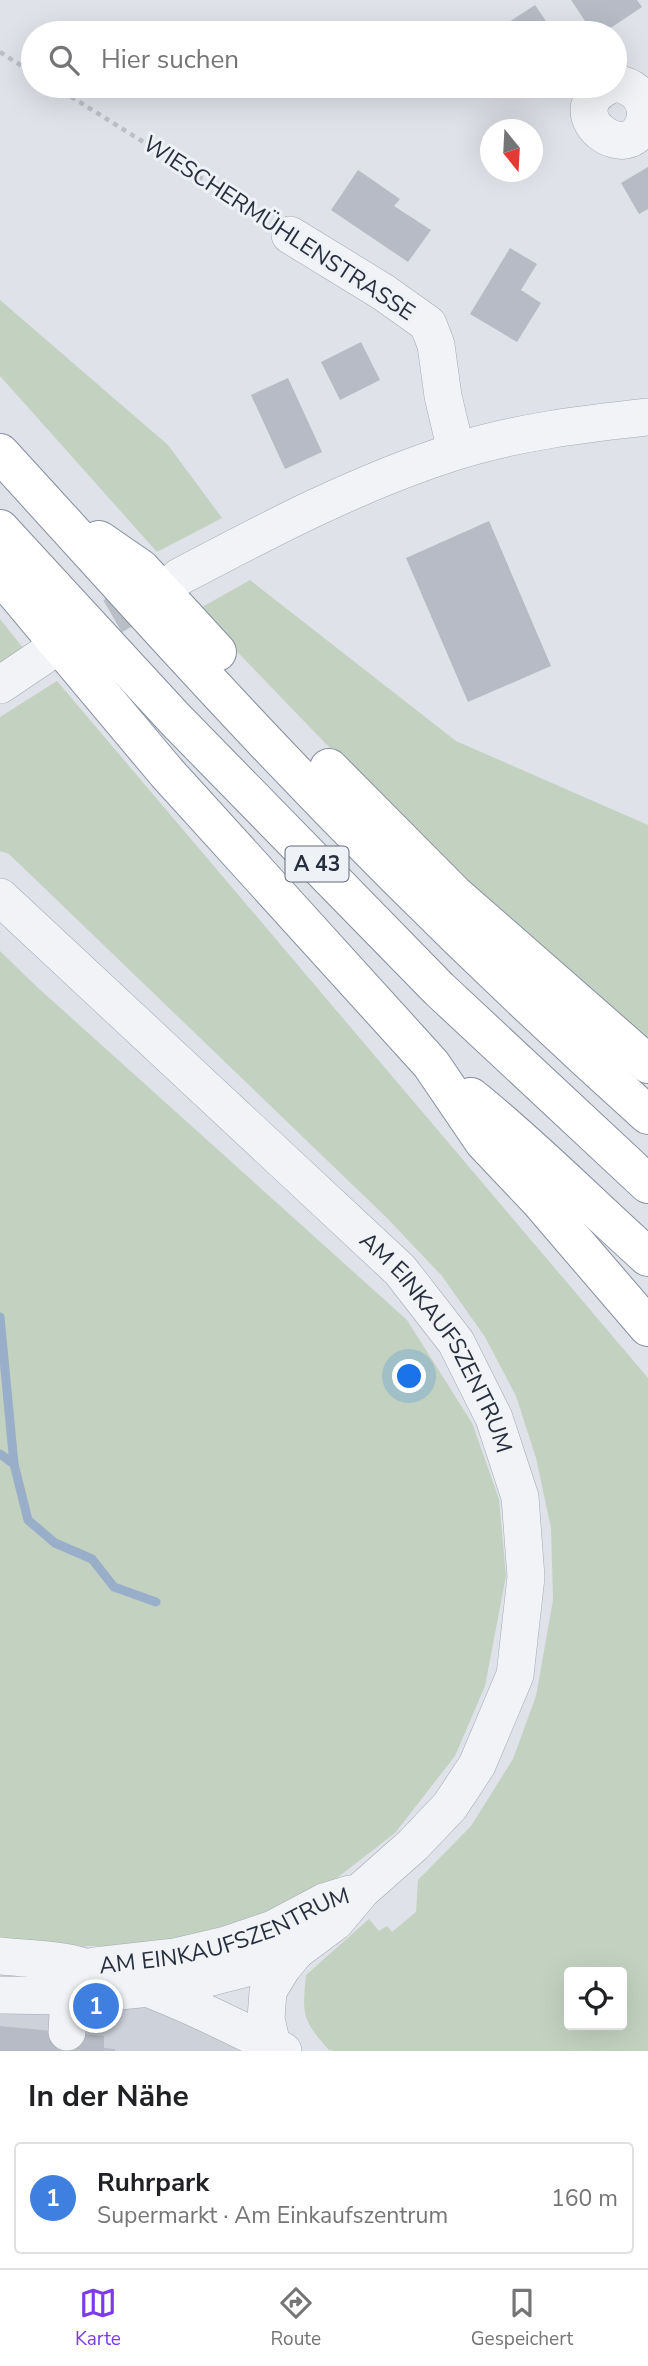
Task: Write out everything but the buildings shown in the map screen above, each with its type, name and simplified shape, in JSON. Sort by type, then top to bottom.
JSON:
[{"type":"highway","name":"A 43","points":[[0,453],[242,718],[438,917],[583,1057],[648,1115]]},
{"type":"highway","points":[[46,503],[141,569],[260,698],[454,894],[648,1064]]},
{"type":"highway","name":"A 43","points":[[0,529],[175,719],[439,989],[648,1184]]},
{"type":"highway","points":[[0,574],[167,773],[431,1065],[485,1142],[539,1199],[648,1327]]},
{"type":"highway","points":[[431,1065],[502,1122],[648,1257]]},
{"type":"street","name":"WIESCHERMÜHLENSTRASSE","points":[[290,235],[383,292],[428,324],[436,345],[443,396],[456,451]]},
{"type":"street","points":[[179,578],[317,506],[366,484],[456,451],[536,433],[648,417]]},
{"type":"street","points":[[0,685],[43,656]]},
{"type":"street","name":"AM EINKAUFSZENTRUM","points":[[0,897],[400,1270],[456,1342],[494,1418],[520,1497],[526,1577],[515,1675],[477,1765],[450,1806],[375,1887],[324,1902],[273,1929],[266,2019],[277,2048]]},
{"type":"street","name":"AM EINKAUFSZENTRUM","points":[[72,1975],[226,1945],[272,1957]]},
{"type":"street","name":"AM EINKAUFSZENTRUM","points":[[0,1956],[72,1975],[146,1987],[277,2048]]},
{"type":"street","points":[[146,1987],[180,1985],[272,1957]]},
{"type":"street","points":[[0,1995],[72,1975],[67,2032]]},
{"type":"path","points":[[0,52],[21,65]]},
{"type":"path","name":"WIESCHERMÜHLENSTRASSE","points":[[73,98],[290,235]]},
{"type":"shaded area","points":[[0,1939],[84,1946],[154,1969],[274,2051],[0,2051]]},
{"type":"green space","points":[[0,300],[168,445],[222,518],[157,552],[0,376]]},
{"type":"green space","points":[[250,580],[456,741],[648,825],[648,1040],[381,801],[197,610]]},
{"type":"green space","points":[[0,619],[23,648],[0,663]]},
{"type":"green space","points":[[57,681],[648,1378],[648,2051],[335,2051],[329,2050],[309,2024],[304,2008],[306,1975],[369,1919],[379,1931],[387,1926],[392,1932],[416,1912],[418,1880],[471,1826],[513,1759],[536,1696],[553,1600],[551,1528],[536,1458],[516,1396],[485,1337],[442,1276],[386,1217],[9,854],[0,851],[0,717]]},
{"type":"green space","points":[[0,951],[407,1320],[472,1423],[499,1499],[506,1576],[485,1686],[455,1756],[395,1833],[311,1898],[162,1946],[84,1946],[0,1939]]},
{"type":"waterway","points":[[0,1317],[14,1464],[28,1520],[55,1543],[92,1559],[114,1587],[156,1602]]},
{"type":"waterway","points":[[0,1454],[14,1464]]},
{"type":"tunnel","points":[[65,644],[163,587]]},
{"type":"place","name":"Ruhrpark","points":[[96,2006]]}]
